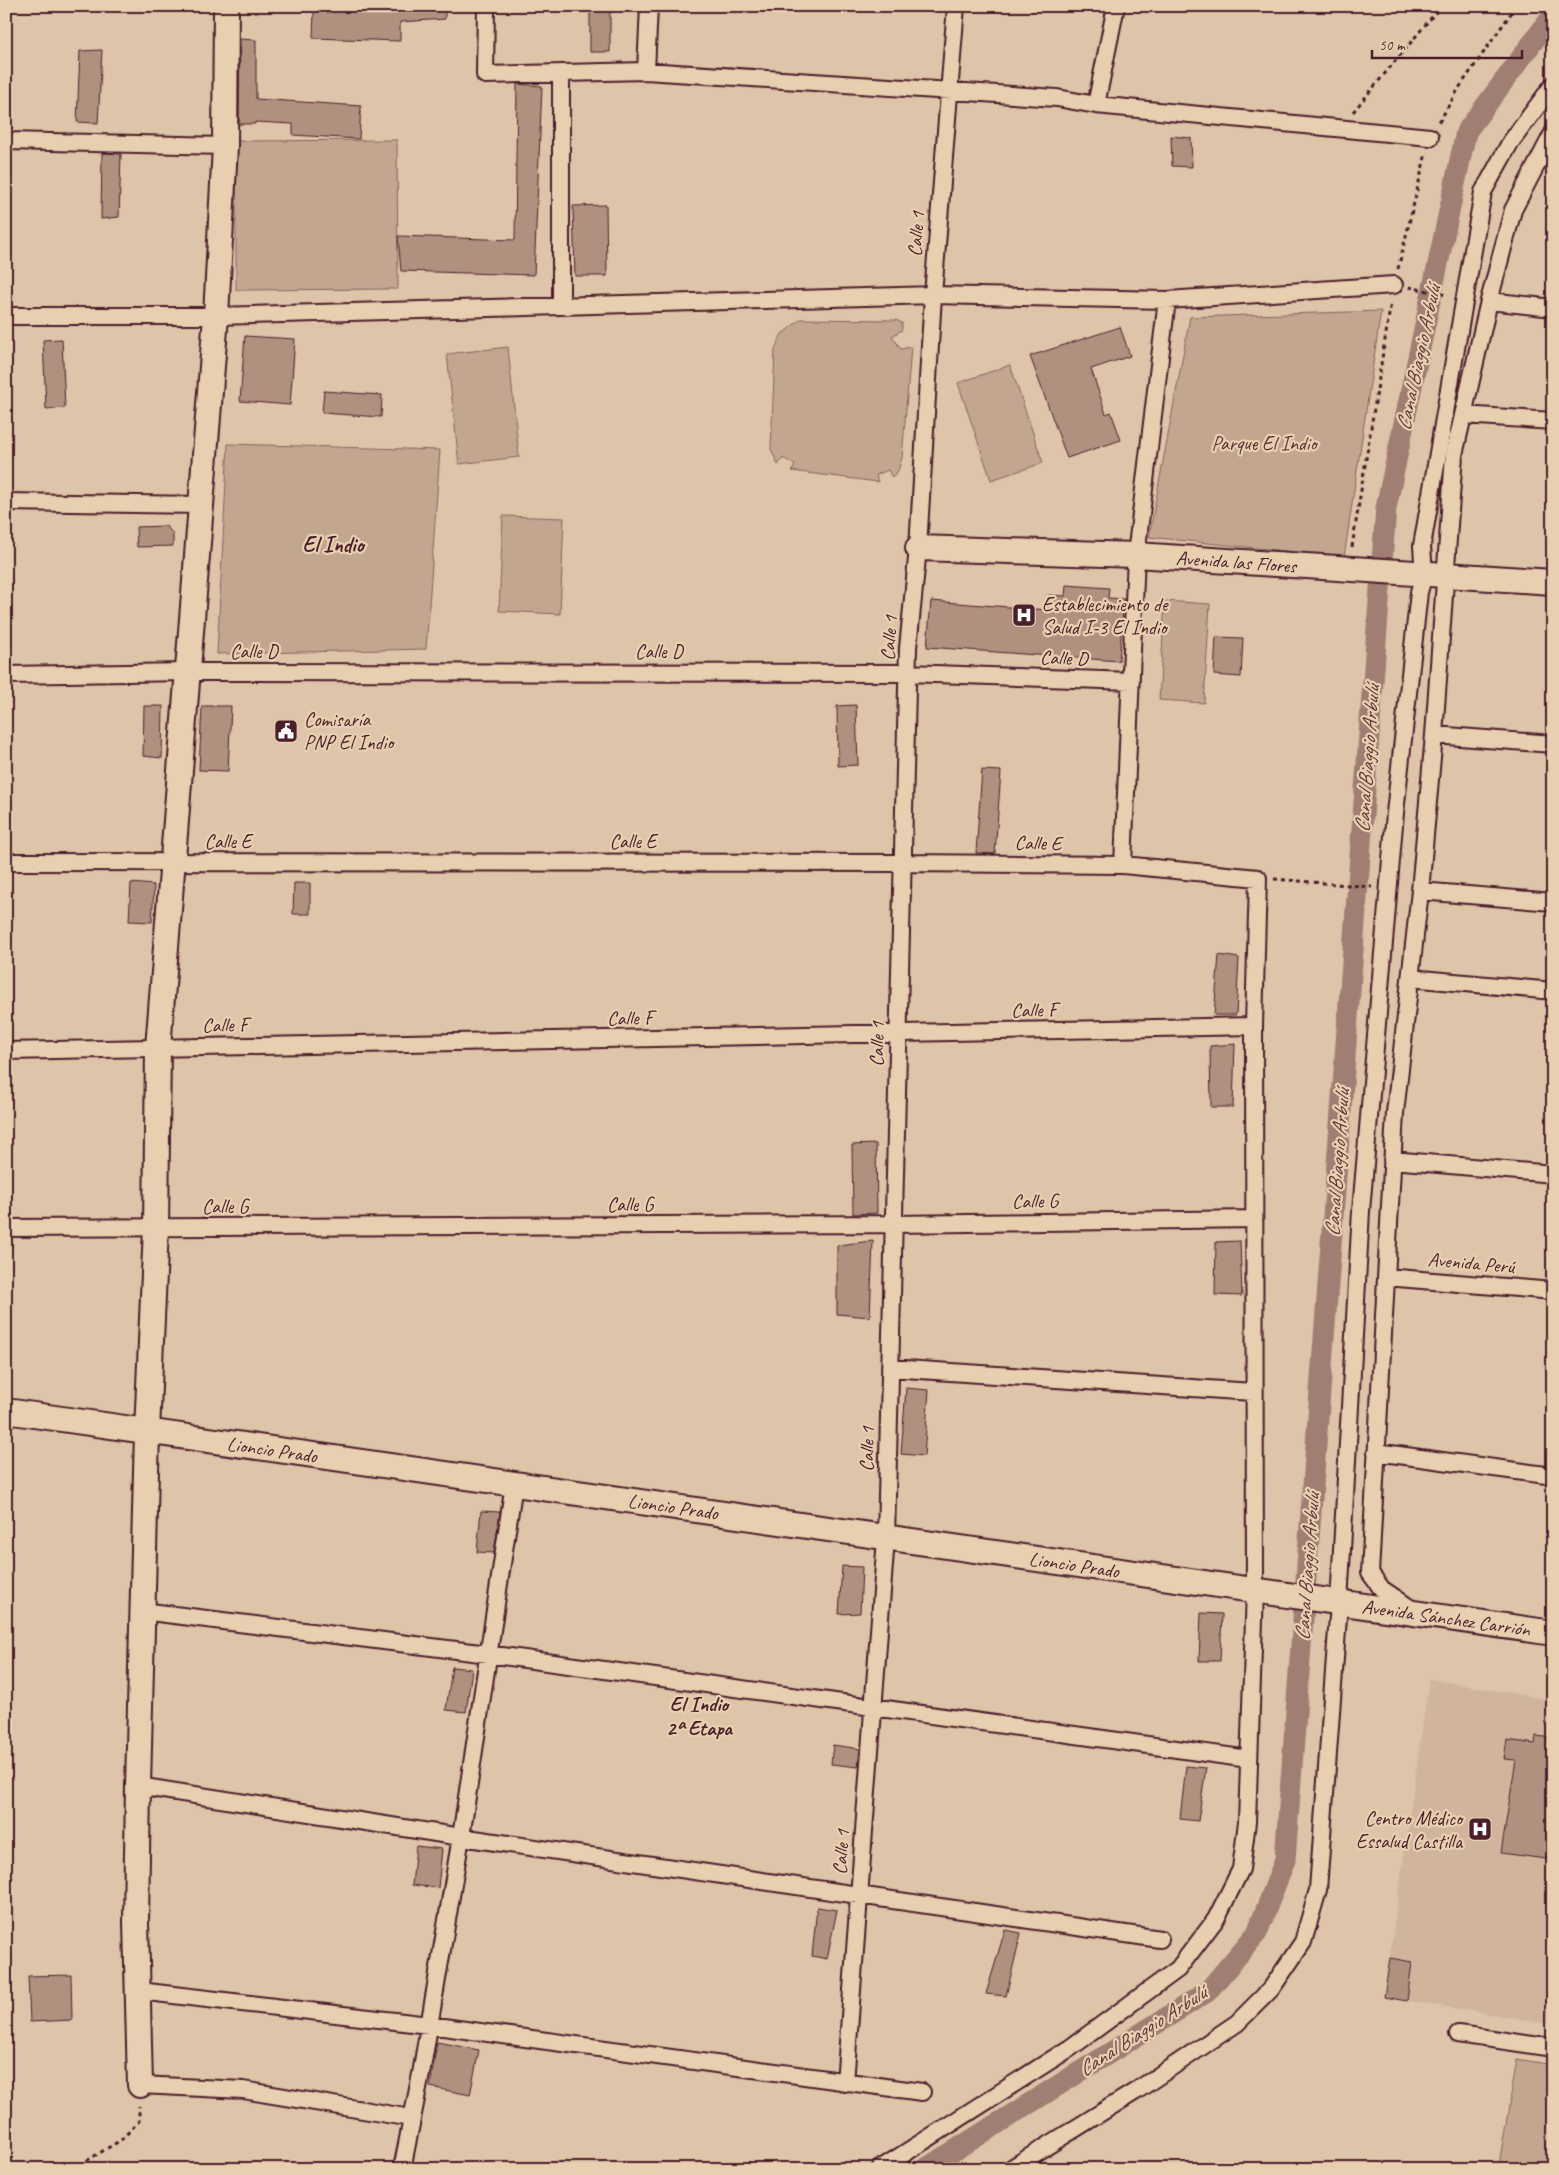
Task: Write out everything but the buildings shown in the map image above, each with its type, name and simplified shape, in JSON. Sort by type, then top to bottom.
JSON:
[{"type":"street","points":[[226,6],[225,146],[216,316],[158,1048],[156,1228],[147,1432],[138,1786],[136,1922],[140,2085],[243,2090],[411,2118]]},
{"type":"street","points":[[486,6],[486,74],[646,71],[1057,98],[1096,105],[1430,137]]},
{"type":"street","points":[[646,71],[649,6]]},
{"type":"street","name":"Calle 1","points":[[845,2083],[886,1538],[908,673],[918,548],[933,295],[956,6]]},
{"type":"street","points":[[1096,105],[1116,6]]},
{"type":"street","points":[[561,73],[561,306]]},
{"type":"street","points":[[1418,1613],[1382,1589],[1370,1573],[1392,1160],[1434,735],[1426,574],[1422,546],[1483,192],[1510,143],[1553,85]]},
{"type":"street","points":[[1010,2169],[1136,2091],[1237,2023],[1272,1989],[1303,1942],[1318,1890],[1340,1603],[1362,1201],[1395,813],[1419,592],[1426,574],[1489,301],[1513,210],[1553,133]]},
{"type":"street","points":[[6,141],[225,146]]},
{"type":"street","points":[[6,316],[216,316],[933,295],[1167,300],[1400,286]]},
{"type":"street","points":[[1123,865],[1136,555],[1167,300]]},
{"type":"street","points":[[1489,301],[1553,308]]},
{"type":"street","points":[[1463,416],[1553,421]]},
{"type":"street","points":[[6,502],[200,505]]},
{"type":"street","name":"Avenida las Flores","points":[[918,548],[1136,555],[1553,582]]},
{"type":"street","name":"Calle D","points":[[6,675],[187,672],[908,673],[1131,682]]},
{"type":"street","points":[[1434,735],[1553,744]]},
{"type":"street","name":"Calle E","points":[[6,862],[903,862],[1123,865],[1258,878]]},
{"type":"street","points":[[880,2169],[1070,2048],[1178,1969],[1216,1919],[1241,1869],[1247,1822],[1249,1759],[1262,1592],[1254,1392],[1254,1026],[1258,878]]},
{"type":"street","points":[[1420,891],[1553,902]]},
{"type":"street","points":[[1410,978],[1553,991]]},
{"type":"street","name":"Calle F","points":[[6,1051],[1254,1026]]},
{"type":"street","points":[[1392,1160],[1553,1174]]},
{"type":"street","name":"Calle G","points":[[6,1228],[894,1224],[1254,1219]]},
{"type":"street","name":"Avenida Perú","points":[[1386,1277],[1553,1291]]},
{"type":"street","points":[[890,1368],[1254,1392]]},
{"type":"street","name":"Lioncio Prado","points":[[6,1411],[1340,1603]]},
{"type":"street","points":[[1376,1452],[1553,1476]]},
{"type":"street","points":[[402,2169],[461,1837],[514,1484]]},
{"type":"street","name":"Avenida Sánchez Carrión","points":[[1340,1603],[1553,1632]]},
{"type":"street","points":[[142,1611],[488,1654],[1249,1759]]},
{"type":"street","points":[[138,1786],[461,1837],[1160,1939]]},
{"type":"street","points":[[139,1991],[429,2025],[922,2092]]},
{"type":"street","points":[[1458,2034],[1553,2048]]},
{"type":"path","points":[[1344,130],[1356,108],[1441,6]]},
{"type":"path","points":[[1400,286],[1456,296]]},
{"type":"path","points":[[1258,878],[1380,888]]},
{"type":"path","points":[[73,2169],[121,2140],[139,2121],[140,2085]]},
{"type":"shaded area","name":"Centro Médico Essalud Castilla","points":[[1429,1679],[1553,1700],[1553,2024],[1384,1997]]},
{"type":"green space","points":[[397,140],[398,289],[236,290],[236,141]]},
{"type":"green space","name":"Parque El Indio","points":[[1381,311],[1344,557],[1149,537],[1190,317]]},
{"type":"green space","points":[[801,319],[896,320],[902,323],[902,330],[892,336],[901,349],[911,347],[902,458],[898,471],[892,477],[888,470],[876,475],[878,482],[792,471],[795,465],[783,458],[778,465],[771,449],[775,349],[782,334]]},
{"type":"green space","points":[[508,347],[519,457],[459,464],[447,354]]},
{"type":"green space","points":[[1010,365],[1043,463],[991,480],[958,383]]},
{"type":"green space","points":[[228,444],[440,450],[426,649],[217,654]]},
{"type":"green space","points":[[503,516],[564,518],[560,614],[499,611]]},
{"type":"green space","points":[[1165,601],[1210,604],[1204,703],[1159,700]]},
{"type":"green space","points":[[1517,2059],[1553,2065],[1553,2169],[1528,2169],[1499,2164]]},
{"type":"waterway","name":"Canal Biaggio Arbulú","points":[[925,2169],[1207,1992],[1257,1933],[1285,1860],[1386,508],[1466,132],[1553,15]]},
{"type":"place","name":"Establecimiento de Salud I-3 El Indio","points":[[1024,615]]},
{"type":"place","name":"Comisaría PNP El Indio","points":[[286,731]]},
{"type":"place","name":"Centro Médico Essalud Castilla","points":[[1480,1829]]},
{"type":"district","name":"El Indio","points":[[333,545]]},
{"type":"district","name":"El Indio 2ª Etapa","points":[[699,1716]]}]
